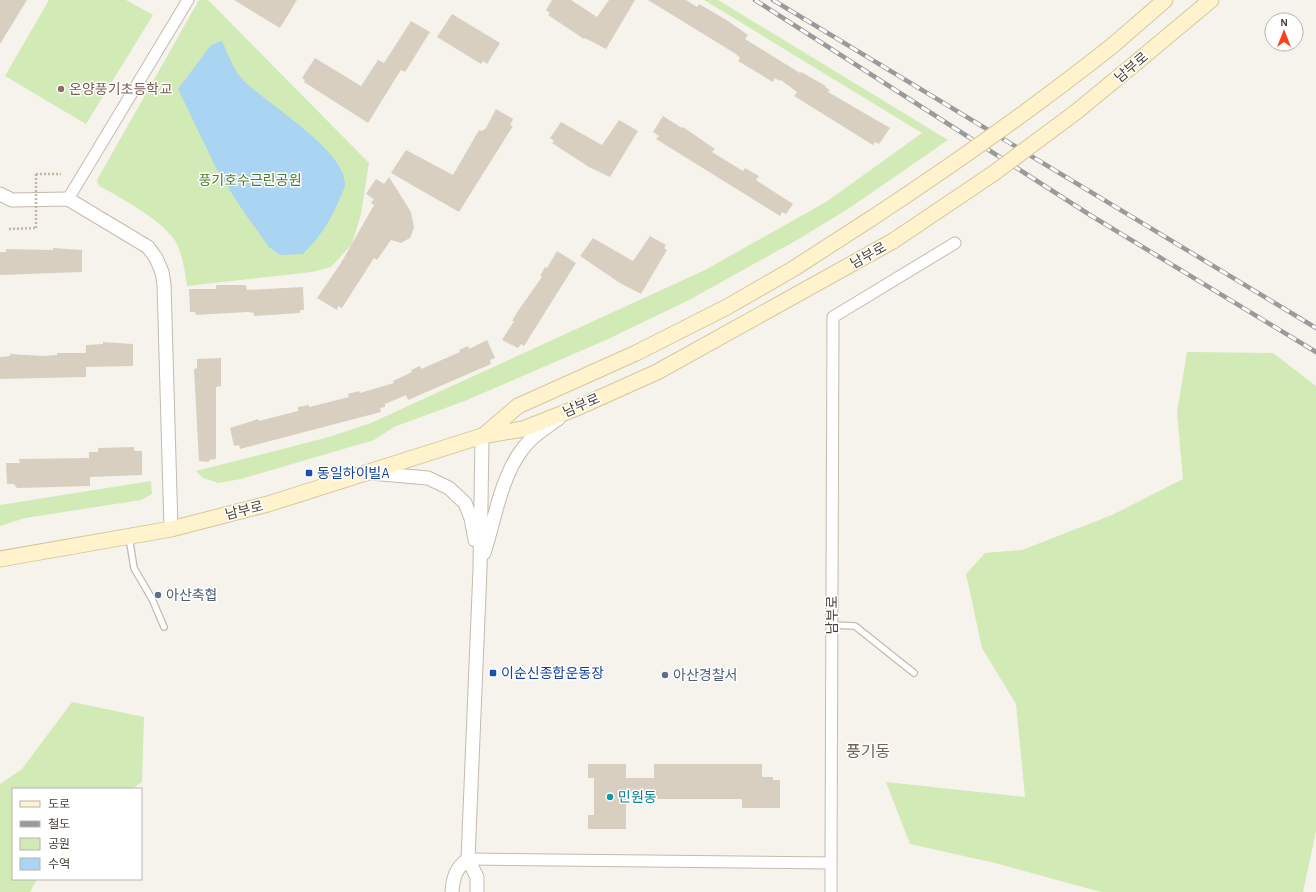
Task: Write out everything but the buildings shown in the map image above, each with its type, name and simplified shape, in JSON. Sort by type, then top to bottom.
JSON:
[{"type":"main road","name":"남부로","points":[[482,436],[518,406],[636,353],[727,307],[793,269],[947,169],[1073,77],[1112,46],[1165,0]]},
{"type":"main road","name":"남부로","points":[[0,560],[171,529],[268,504],[370,473],[482,436],[523,429],[657,372],[893,241],[994,173],[1076,112],[1211,0]]},
{"type":"street","points":[[68,199],[188,0]]},
{"type":"street","points":[[0,194],[12,200],[68,199],[148,247],[156,258],[162,272],[164,292],[171,529]]},
{"type":"street","points":[[0,207],[12,200]]},
{"type":"street","name":"남부로","points":[[831,892],[833,317],[955,243]]},
{"type":"street","points":[[480,569],[506,480],[521,452],[538,434],[566,412]]},
{"type":"street","points":[[477,892],[477,877],[468,859],[480,569],[482,436]]},
{"type":"street","points":[[370,473],[428,478],[449,488],[465,503],[471,518],[480,569]]},
{"type":"street","points":[[452,892],[453,877],[461,865],[468,859],[831,863]]},
{"type":"lane","points":[[129,536],[134,568],[152,599],[164,627]]},
{"type":"lane","points":[[832,625],[855,626],[914,673]]},
{"type":"path","points":[[9,229],[36,228],[36,174],[61,174]]},
{"type":"green space","points":[[49,0],[126,0],[153,15],[86,124],[5,76]]},
{"type":"green space","name":"풍기호수근린공원","points":[[199,0],[208,0],[369,163],[361,214],[352,244],[331,267],[312,272],[187,286],[181,254],[177,244],[171,236],[163,227],[142,211],[99,186],[97,180]]},
{"type":"green space","points":[[704,0],[718,0],[948,140],[848,209],[797,240],[689,300],[606,340],[467,400],[394,427],[374,440],[241,479],[218,483],[203,478],[196,471],[329,437],[371,423],[705,270],[826,202],[922,133]]},
{"type":"green space","points":[[1187,352],[1273,353],[1316,386],[1316,831],[1303,892],[1101,892],[995,863],[910,844],[886,782],[1025,797],[1016,704],[982,648],[966,574],[985,553],[1022,550],[1112,515],[1183,479],[1177,412]]},
{"type":"green space","points":[[151,481],[152,494],[141,500],[25,518],[0,526],[0,505]]},
{"type":"green space","points":[[72,702],[144,717],[142,782],[133,788],[12,788],[12,880],[36,880],[30,892],[0,892],[0,784],[22,769]]},
{"type":"water","points":[[222,41],[240,77],[255,91],[303,128],[332,157],[342,171],[345,186],[337,206],[320,235],[303,254],[280,255],[269,247],[243,211],[217,170],[178,89],[211,45]]},
{"type":"railway","points":[[755,0],[1090,215],[1316,352]]},
{"type":"railway","points":[[773,0],[1316,328]]},
{"type":"place","name":"온양풍기초등학교","points":[[61,89]]},
{"type":"place","name":"동일하이빌A","points":[[309,473]]},
{"type":"place","name":"아산축협","points":[[158,595]]},
{"type":"place","name":"이순신종합운동장","points":[[493,673]]},
{"type":"place","name":"아산경찰서","points":[[665,675]]},
{"type":"place","name":"민원동","points":[[610,797]]},
{"type":"district","name":"풍기동","points":[[868,751]]}]
